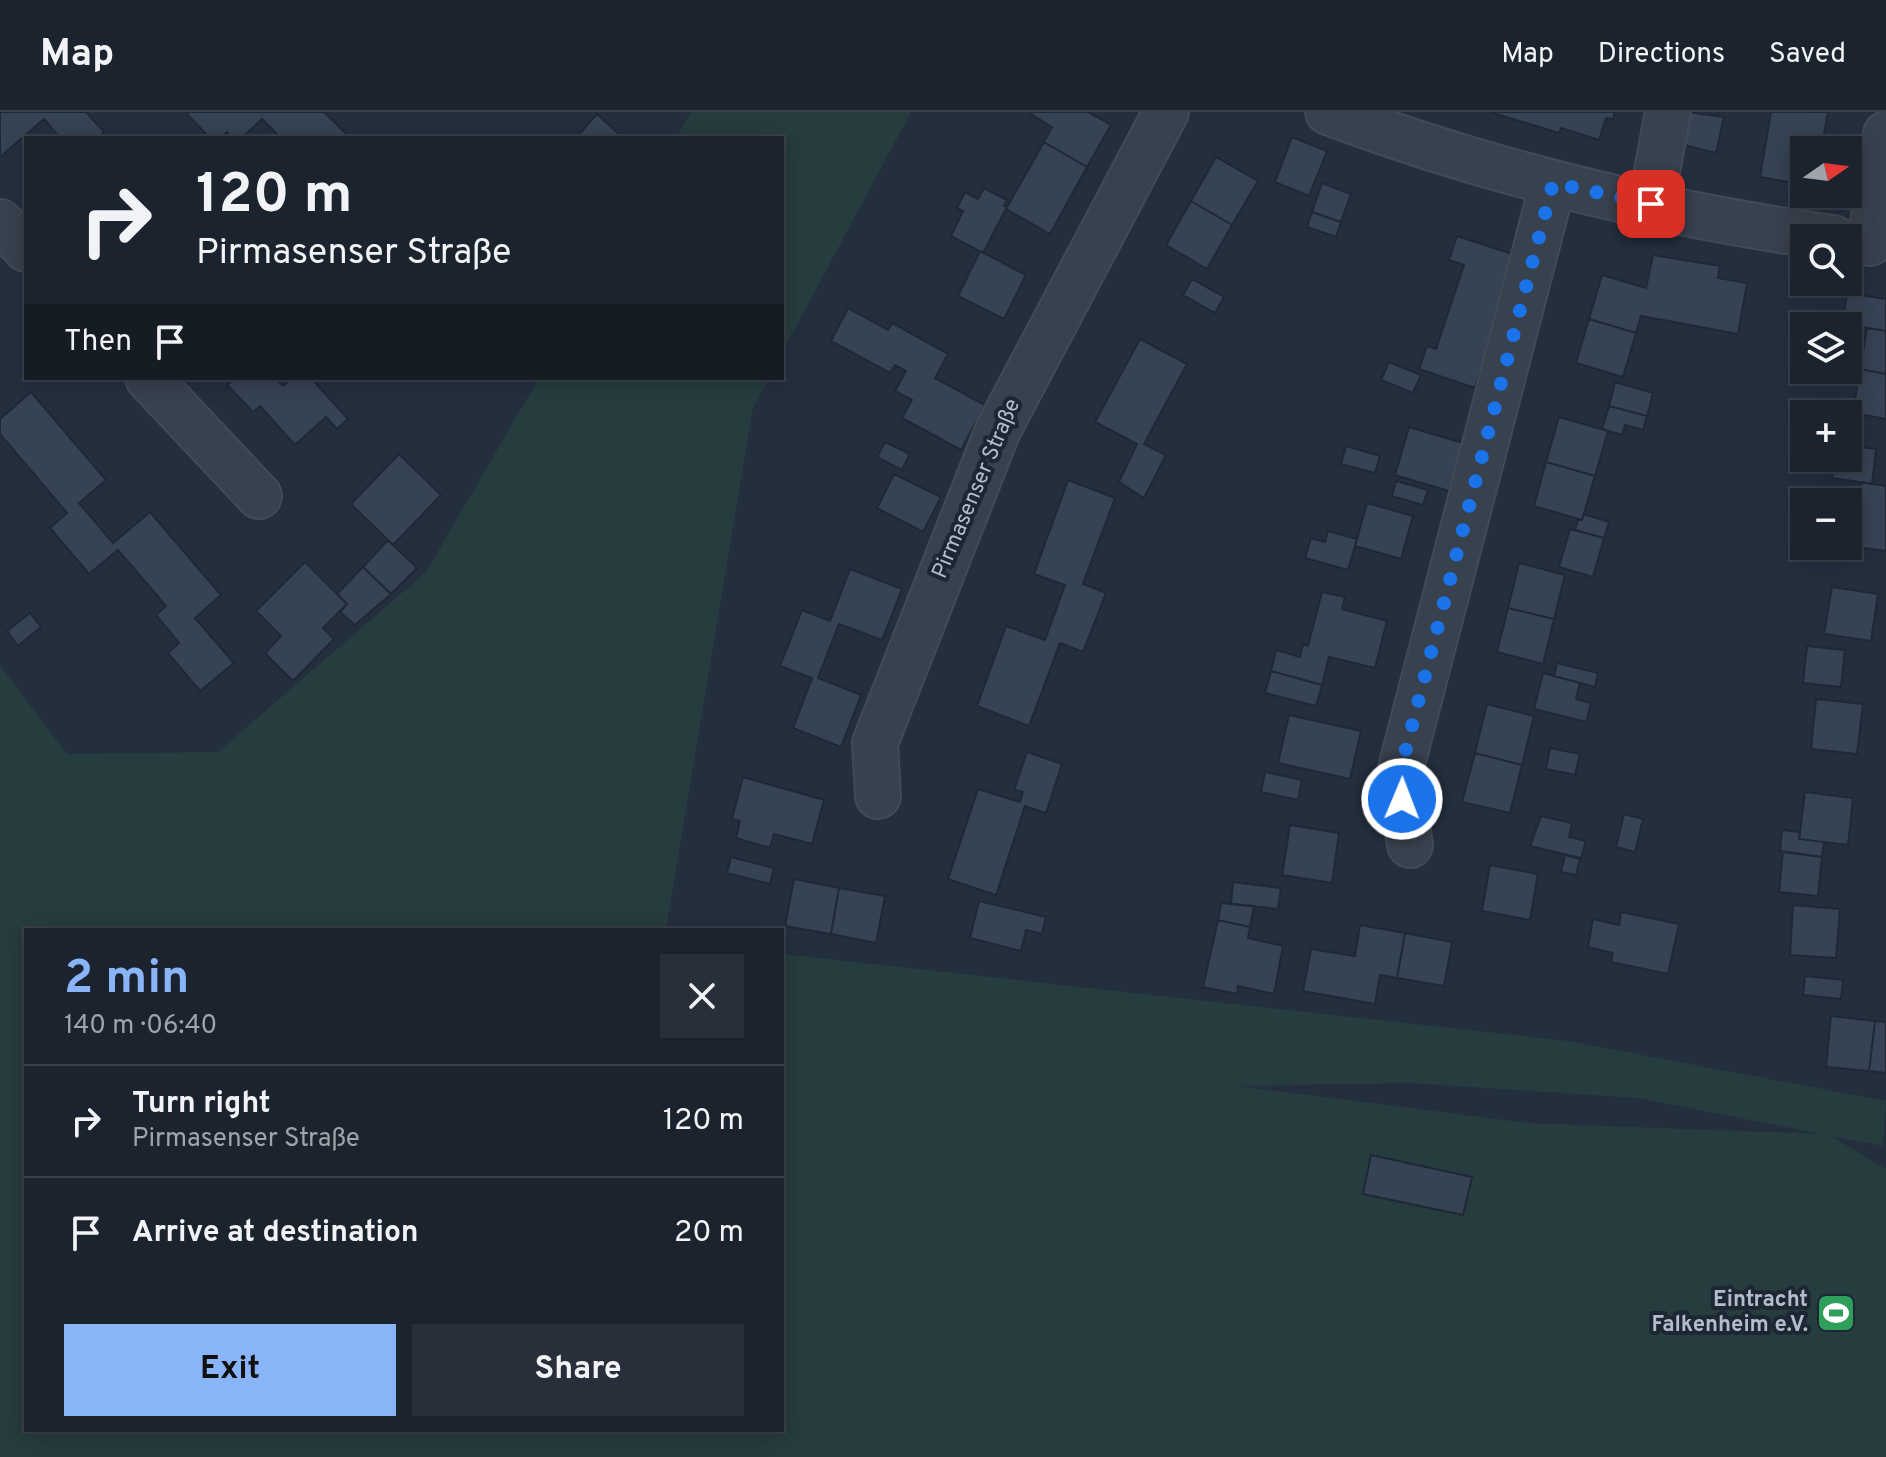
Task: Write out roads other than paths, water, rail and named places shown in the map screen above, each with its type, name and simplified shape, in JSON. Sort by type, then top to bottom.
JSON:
[{"type":"street","name":"Pirmasenser Straße","points":[[878,796],[875,743],[998,430],[1166,112]]},
{"type":"street","points":[[1328,112],[1375,130],[1553,183],[1790,232]]},
{"type":"street","points":[[1651,204],[1668,112]]},
{"type":"street","points":[[1862,230],[1886,134]]},
{"type":"street","points":[[1410,845],[1399,776],[1553,183]]},
{"type":"street","points":[[0,222],[24,247]]},
{"type":"street","points":[[150,380],[259,496]]},
{"type":"place","name":"Eintracht Falkenheim e.V.","points":[[1836,1313]]}]
